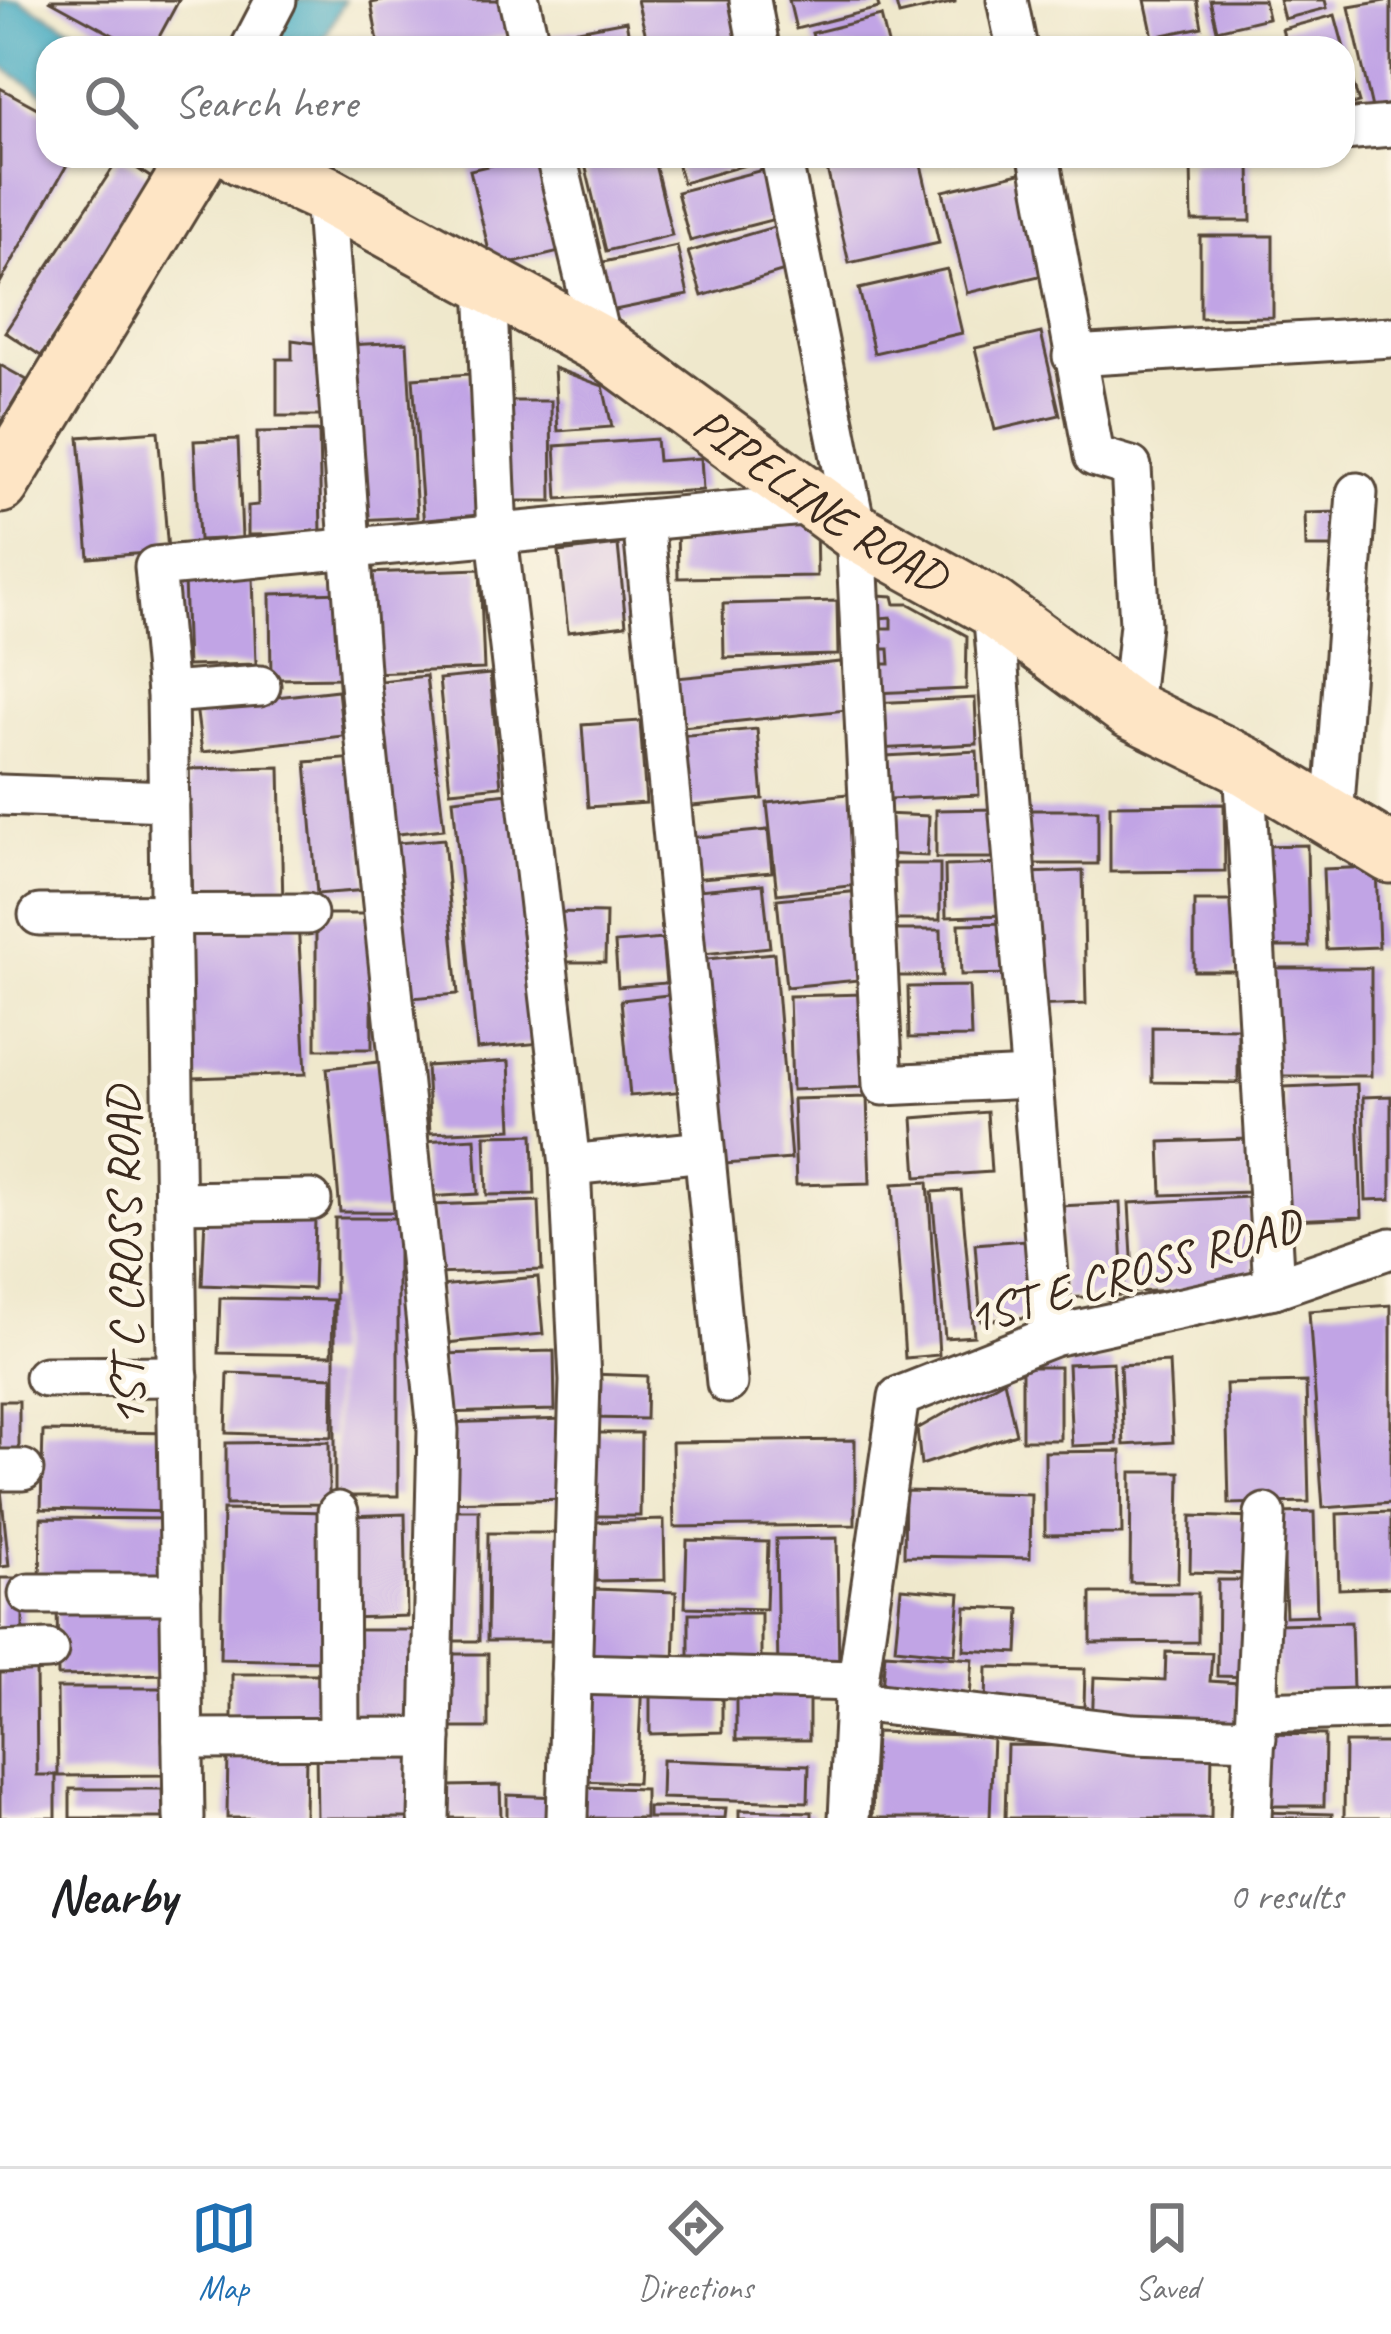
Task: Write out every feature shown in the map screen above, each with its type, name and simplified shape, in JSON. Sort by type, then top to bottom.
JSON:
[{"type":"street","points":[[258,36],[276,0]]},
{"type":"street","points":[[519,0],[527,36]]},
{"type":"street","points":[[750,0],[757,36]]},
{"type":"street","points":[[1007,0],[1014,36]]},
{"type":"street","points":[[1355,129],[1391,126]]},
{"type":"street","points":[[0,484],[192,168]]},
{"type":"street","name":"PIPELINE ROAD","points":[[269,168],[326,194],[601,345],[834,518],[993,608],[1131,710],[1244,765],[1391,854]]},
{"type":"street","points":[[559,168],[601,345]]},
{"type":"street","points":[[783,168],[834,518],[884,1085],[1031,1078]]},
{"type":"street","points":[[1042,168],[1094,456],[1131,467],[1140,624],[1131,710]]},
{"type":"street","points":[[326,194],[360,684],[438,1430],[429,1818]]},
{"type":"street","points":[[486,284],[496,535],[571,1165],[580,1381],[567,1818]]},
{"type":"street","points":[[1073,356],[1391,337]]},
{"type":"street","points":[[1334,818],[1358,493]]},
{"type":"street","points":[[353,548],[643,520],[834,518]]},
{"type":"street","points":[[643,520],[727,1383]]},
{"type":"street","name":"1ST C CROSS ROAD","points":[[184,1818],[167,693],[155,567],[353,548]]},
{"type":"street","points":[[993,608],[1053,1336]]},
{"type":"street","points":[[167,693],[260,686]]},
{"type":"street","points":[[1244,765],[1274,1288]]},
{"type":"street","points":[[0,795],[169,801]]},
{"type":"street","points":[[39,916],[307,914]]},
{"type":"street","points":[[571,1165],[704,1151]]},
{"type":"street","points":[[175,1202],[311,1200]]},
{"type":"street","name":"1ST E CROSS ROAD","points":[[849,1818],[856,1691],[899,1397],[1053,1336],[1274,1288],[1391,1248]]},
{"type":"street","points":[[45,1377],[178,1376]]},
{"type":"street","points":[[338,1512],[340,1738]]},
{"type":"street","points":[[1251,1818],[1265,1514]]},
{"type":"street","points":[[29,1594],[181,1594]]},
{"type":"street","points":[[0,1652],[48,1650]]},
{"type":"street","points":[[571,1674],[856,1691],[1133,1734],[1391,1708]]},
{"type":"street","points":[[183,1739],[431,1738]]},
{"type":"water","points":[[0,0],[19,0],[86,36],[36,36],[36,88],[0,66]]},
{"type":"water","points":[[293,0],[345,0],[326,36],[275,36]]},
{"type":"building","points":[[49,0],[179,0],[160,36],[115,36]]},
{"type":"building","points":[[509,0],[515,34],[377,36],[371,3]]},
{"type":"building","points":[[637,0],[734,0],[743,36],[646,36]]},
{"type":"building","points":[[789,0],[877,0],[879,8],[796,29]]},
{"type":"building","points":[[895,0],[955,0],[955,2],[899,15]]},
{"type":"building","points":[[1145,0],[1197,0],[1202,27],[1153,36]]},
{"type":"building","points":[[1210,0],[1264,0],[1268,18],[1217,30]]},
{"type":"building","points":[[1279,0],[1325,0],[1327,8],[1284,19]]},
{"type":"building","points":[[1391,0],[1391,104],[1372,108],[1349,7]]},
{"type":"building","points":[[1335,15],[1341,36],[1284,36],[1282,29]]},
{"type":"building","points":[[881,16],[886,36],[813,36]]},
{"type":"building","points":[[626,21],[629,36],[552,36]]},
{"type":"building","points":[[0,88],[36,108],[36,168],[65,168],[0,283]]},
{"type":"building","points":[[113,168],[136,168],[156,181],[41,356],[5,332]]},
{"type":"building","points":[[553,168],[572,249],[493,268],[470,170]]},
{"type":"building","points":[[586,168],[656,168],[672,235],[606,251]]},
{"type":"building","points":[[679,168],[735,168],[683,183]]},
{"type":"building","points":[[774,168],[787,216],[690,241],[677,192]]},
{"type":"building","points":[[827,168],[922,168],[939,243],[849,263]]},
{"type":"building","points":[[1191,168],[1250,168],[1251,221],[1192,221]]},
{"type":"building","points":[[1028,171],[1052,273],[967,293],[943,191]]},
{"type":"building","points":[[784,224],[798,267],[702,296],[688,252]]},
{"type":"building","points":[[1200,236],[1273,236],[1273,317],[1200,318]]},
{"type":"building","points":[[677,246],[688,295],[610,311],[599,263]]},
{"type":"building","points":[[947,269],[962,333],[874,353],[859,289]]},
{"type":"building","points":[[1041,333],[1060,415],[995,430],[975,348]]},
{"type":"building","points":[[292,340],[321,344],[321,416],[277,416],[277,359],[292,359]]},
{"type":"building","points":[[407,342],[417,517],[357,520],[347,345]]},
{"type":"building","points":[[0,365],[27,380],[0,425]]},
{"type":"building","points":[[554,368],[603,386],[612,427],[558,431]]},
{"type":"building","points":[[470,374],[481,523],[424,527],[413,378]]},
{"type":"building","points":[[501,401],[551,401],[552,501],[502,501]]},
{"type":"building","points":[[158,431],[168,551],[89,558],[79,437]]},
{"type":"building","points":[[319,431],[321,534],[248,535],[248,506],[258,505],[257,432]]},
{"type":"building","points":[[238,439],[242,538],[199,540],[194,441]]},
{"type":"building","points":[[656,439],[658,461],[701,458],[703,490],[558,499],[555,446]]},
{"type":"building","points":[[1341,512],[1342,547],[1306,547],[1305,513]]},
{"type":"building","points":[[816,521],[817,576],[678,578],[677,523]]},
{"type":"building","points":[[618,545],[626,625],[568,632],[559,552]]},
{"type":"building","points":[[480,569],[484,669],[370,673],[366,573]]},
{"type":"building","points":[[253,577],[256,664],[187,666],[184,579]]},
{"type":"building","points":[[345,592],[346,678],[271,679],[270,594]]},
{"type":"building","points":[[877,595],[893,596],[895,604],[909,604],[967,636],[966,689],[874,693],[873,664],[890,664],[889,649],[870,649],[869,628],[891,628],[891,617],[863,619]]},
{"type":"building","points":[[837,601],[838,655],[724,658],[723,604]]},
{"type":"building","points":[[841,662],[847,710],[682,727],[676,678]]},
{"type":"building","points":[[490,674],[501,786],[450,791],[439,679]]},
{"type":"building","points":[[426,676],[444,829],[389,835],[371,682]]},
{"type":"building","points":[[338,690],[343,736],[202,752],[196,706]]},
{"type":"building","points":[[975,698],[977,744],[875,749],[873,703]]},
{"type":"building","points":[[640,721],[646,803],[588,807],[582,725]]},
{"type":"building","points":[[757,729],[763,799],[682,807],[676,736]]},
{"type":"building","points":[[977,751],[979,795],[888,799],[886,756]]},
{"type":"building","points":[[356,758],[367,890],[317,894],[306,762]]},
{"type":"building","points":[[280,767],[283,907],[192,909],[189,769]]},
{"type":"building","points":[[518,792],[542,1043],[477,1049],[453,799]]},
{"type":"building","points":[[857,793],[867,884],[777,894],[767,803]]},
{"type":"building","points":[[1224,804],[1225,871],[1110,872],[1110,805]]},
{"type":"building","points":[[997,809],[998,858],[936,858],[936,810]]},
{"type":"building","points":[[1019,810],[1098,810],[1098,864],[1019,864]]},
{"type":"building","points":[[883,814],[929,816],[927,856],[881,854]]},
{"type":"building","points":[[768,830],[772,872],[691,879],[687,838]]},
{"type":"building","points":[[444,839],[458,994],[412,998],[397,843]]},
{"type":"building","points":[[1307,845],[1309,947],[1261,947],[1260,846]]},
{"type":"building","points":[[894,864],[940,864],[940,920],[894,920]]},
{"type":"building","points":[[1004,864],[1006,915],[946,917],[945,866]]},
{"type":"building","points":[[1376,867],[1379,947],[1326,949],[1323,869]]},
{"type":"building","points":[[1083,871],[1086,1004],[1029,1006],[1027,873]]},
{"type":"building","points":[[763,884],[770,947],[694,955],[687,891]]},
{"type":"building","points":[[861,891],[869,979],[786,987],[777,899]]},
{"type":"building","points":[[1194,901],[1236,901],[1236,971],[1194,971]]},
{"type":"building","points":[[551,912],[606,913],[605,962],[551,962]]},
{"type":"building","points":[[316,914],[372,914],[372,1049],[316,1049]]},
{"type":"building","points":[[298,920],[306,1074],[193,1078],[186,924]]},
{"type":"building","points":[[1013,923],[1014,974],[961,975],[959,924]]},
{"type":"building","points":[[894,930],[941,930],[942,976],[894,976]]},
{"type":"building","points":[[662,939],[666,983],[618,987],[615,943]]},
{"type":"building","points":[[774,953],[791,1159],[712,1165],[695,960]]},
{"type":"building","points":[[1273,968],[1371,968],[1371,1076],[1273,1076]]},
{"type":"building","points":[[969,986],[971,1037],[909,1038],[908,987]]},
{"type":"building","points":[[678,994],[687,1091],[630,1096],[621,1000]]},
{"type":"building","points":[[864,994],[867,1087],[792,1090],[789,996]]},
{"type":"building","points":[[1152,1027],[1238,1028],[1238,1083],[1152,1082]]},
{"type":"building","points":[[387,1061],[402,1212],[340,1212],[327,1068]]},
{"type":"building","points":[[509,1061],[512,1129],[430,1133],[426,1066]]},
{"type":"building","points":[[1357,1084],[1362,1217],[1290,1220],[1284,1087]]},
{"type":"building","points":[[1391,1096],[1391,1199],[1366,1200],[1363,1097]]},
{"type":"building","points":[[867,1097],[870,1183],[796,1185],[793,1099]]},
{"type":"building","points":[[987,1112],[991,1172],[917,1177],[913,1118]]},
{"type":"building","points":[[533,1134],[535,1194],[487,1195],[485,1135]]},
{"type":"building","points":[[475,1138],[478,1194],[425,1197],[422,1141]]},
{"type":"building","points":[[1248,1139],[1250,1192],[1162,1195],[1160,1142]]},
{"type":"building","points":[[928,1182],[939,1355],[905,1358],[893,1184]]},
{"type":"building","points":[[961,1190],[974,1336],[945,1338],[932,1192]]},
{"type":"building","points":[[1250,1197],[1254,1286],[1134,1292],[1129,1203]]},
{"type":"building","points":[[539,1201],[542,1270],[435,1274],[432,1205]]},
{"type":"building","points":[[1120,1203],[1124,1295],[1064,1298],[1060,1206]]},
{"type":"building","points":[[205,1216],[315,1219],[313,1289],[202,1285]]},
{"type":"building","points":[[335,1218],[398,1218],[398,1496],[335,1496]]},
{"type":"building","points":[[1025,1240],[1031,1317],[981,1321],[975,1244]]},
{"type":"building","points":[[538,1277],[543,1334],[445,1343],[439,1286]]},
{"type":"building","points":[[220,1298],[333,1300],[332,1355],[218,1353]]},
{"type":"building","points":[[1391,1305],[1391,1503],[1323,1508],[1309,1311]]},
{"type":"building","points":[[554,1351],[555,1410],[443,1413],[442,1354]]},
{"type":"building","points":[[1113,1362],[1117,1444],[1072,1446],[1068,1364]]},
{"type":"building","points":[[1169,1362],[1173,1442],[1124,1445],[1120,1365]]},
{"type":"building","points":[[1022,1367],[1060,1367],[1060,1440],[1022,1440]]},
{"type":"building","points":[[228,1373],[333,1377],[332,1437],[226,1433]]},
{"type":"building","points":[[590,1374],[647,1376],[646,1419],[589,1418]]},
{"type":"building","points":[[1004,1380],[1016,1434],[921,1465],[917,1429]]},
{"type":"building","points":[[1306,1382],[1309,1502],[1229,1504],[1226,1384]]},
{"type":"building","points":[[0,1401],[19,1401],[19,1457],[0,1457]]},
{"type":"building","points":[[566,1419],[568,1499],[444,1502],[441,1423]]},
{"type":"building","points":[[43,1431],[174,1433],[174,1512],[41,1509]]},
{"type":"building","points":[[583,1433],[641,1433],[640,1516],[582,1516]]},
{"type":"building","points":[[855,1440],[855,1525],[674,1527],[672,1442]]},
{"type":"building","points":[[329,1442],[329,1504],[226,1505],[226,1443]]},
{"type":"building","points":[[1121,1451],[1122,1534],[1045,1535],[1045,1452]]},
{"type":"building","points":[[1131,1472],[1180,1472],[1178,1583],[1130,1582]]},
{"type":"building","points":[[0,1480],[9,1566],[0,1567]]},
{"type":"building","points":[[905,1491],[1031,1494],[1030,1558],[904,1556]]},
{"type":"building","points":[[223,1510],[329,1512],[327,1661],[220,1659]]},
{"type":"building","points":[[441,1510],[479,1510],[479,1641],[441,1641]]},
{"type":"building","points":[[1314,1512],[1317,1615],[1286,1616],[1282,1513]]},
{"type":"building","points":[[1391,1512],[1391,1587],[1339,1589],[1337,1514]]},
{"type":"building","points":[[405,1514],[407,1616],[349,1618],[347,1516]]},
{"type":"building","points":[[1191,1516],[1254,1518],[1252,1574],[1190,1572]]},
{"type":"building","points":[[41,1518],[173,1519],[174,1586],[40,1588]]},
{"type":"building","points":[[664,1520],[665,1580],[596,1581],[595,1522]]},
{"type":"building","points":[[488,1533],[566,1533],[565,1641],[487,1641]]},
{"type":"building","points":[[837,1538],[839,1673],[778,1674],[776,1539]]},
{"type":"building","points":[[687,1540],[768,1542],[766,1609],[685,1607]]},
{"type":"building","points":[[0,1578],[23,1578],[23,1649],[0,1649]]},
{"type":"building","points":[[1218,1580],[1255,1580],[1254,1677],[1217,1676]]},
{"type":"building","points":[[901,1588],[960,1593],[955,1654],[895,1648]]},
{"type":"building","points":[[593,1589],[676,1592],[674,1668],[590,1665]]},
{"type":"building","points":[[1091,1593],[1198,1593],[1198,1642],[1091,1643]]},
{"type":"building","points":[[57,1601],[169,1601],[172,1674],[58,1676]]},
{"type":"building","points":[[966,1607],[1020,1609],[1018,1653],[964,1650]]},
{"type":"building","points":[[689,1613],[761,1613],[761,1671],[689,1670]]},
{"type":"building","points":[[1351,1622],[1353,1691],[1278,1692],[1277,1624]]},
{"type":"building","points":[[354,1630],[416,1630],[415,1719],[353,1719]]},
{"type":"building","points":[[1166,1652],[1212,1653],[1210,1681],[1238,1683],[1236,1732],[1092,1727],[1094,1677],[1165,1680]]},
{"type":"building","points":[[885,1653],[973,1659],[969,1709],[881,1702]]},
{"type":"building","points":[[447,1654],[488,1654],[488,1728],[447,1728]]},
{"type":"building","points":[[0,1666],[36,1666],[37,1775],[56,1775],[56,1818],[0,1818]]},
{"type":"building","points":[[987,1667],[1085,1669],[1084,1707],[986,1704]]},
{"type":"building","points":[[232,1674],[328,1674],[328,1728],[232,1728]]},
{"type":"building","points":[[584,1679],[642,1681],[637,1783],[580,1781]]},
{"type":"building","points":[[736,1681],[809,1681],[809,1740],[736,1740]]},
{"type":"building","points":[[722,1682],[722,1732],[650,1734],[650,1683]]},
{"type":"building","points":[[57,1688],[171,1688],[174,1775],[58,1776]]},
{"type":"building","points":[[875,1732],[993,1736],[990,1818],[872,1818]]},
{"type":"building","points":[[1264,1734],[1325,1735],[1324,1806],[1263,1806]]},
{"type":"building","points":[[1345,1743],[1391,1743],[1391,1818],[1344,1818]]},
{"type":"building","points":[[1007,1745],[1212,1748],[1211,1818],[1005,1818]]},
{"type":"building","points":[[425,1749],[426,1818],[317,1818],[316,1751]]},
{"type":"building","points":[[228,1750],[306,1752],[305,1818],[227,1818]]},
{"type":"building","points":[[662,1760],[809,1765],[808,1802],[661,1798]]},
{"type":"building","points":[[500,1785],[501,1818],[449,1818],[448,1786]]},
{"type":"building","points":[[581,1787],[645,1789],[645,1818],[581,1818]]},
{"type":"building","points":[[70,1789],[162,1789],[163,1818],[70,1818]]},
{"type":"building","points":[[507,1795],[561,1797],[561,1818],[507,1818]]},
{"type":"building","points":[[648,1807],[726,1808],[725,1818],[648,1818]]},
{"type":"building","points":[[739,1810],[812,1812],[812,1818],[739,1818]]},
{"type":"building","points":[[1262,1812],[1332,1814],[1332,1818],[1262,1818]]}]
